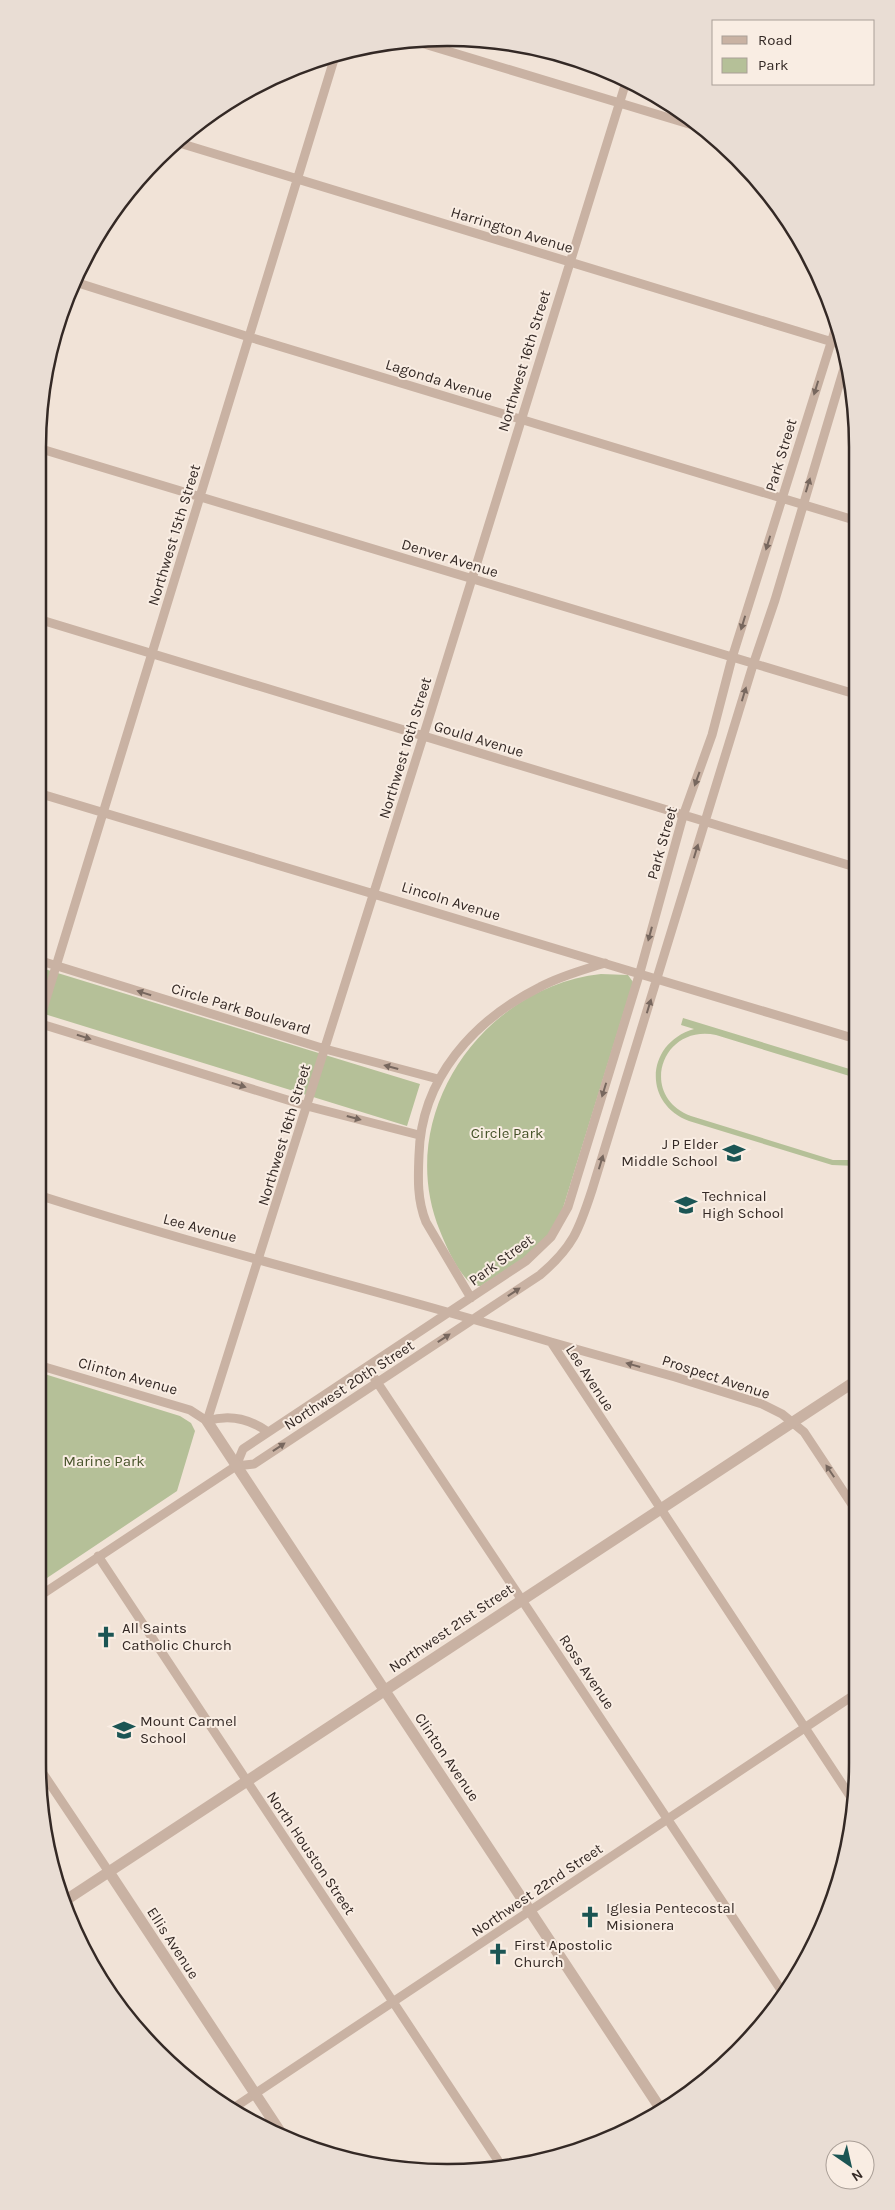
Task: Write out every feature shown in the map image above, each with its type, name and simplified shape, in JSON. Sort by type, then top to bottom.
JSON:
[{"type":"street","points":[[433,47],[681,122]]},
{"type":"street","name":"Northwest 15th Street","points":[[46,998],[333,64]]},
{"type":"street","name":"Northwest 16th Street","points":[[207,1421],[423,737],[624,88]]},
{"type":"street","name":"Harrington Avenue","points":[[185,145],[834,342]]},
{"type":"street","name":"Lagonda Avenue","points":[[81,284],[849,518]]},
{"type":"street","name":"Park Street","points":[[447,1314],[526,1262],[542,1248],[560,1224],[573,1189],[640,972],[683,816],[712,735],[732,658],[782,498],[835,343]]},
{"type":"street","points":[[474,1319],[540,1275],[558,1260],[575,1237],[592,1190],[658,978],[753,665],[776,600],[802,504],[842,375]]},
{"type":"street","name":"Denver Avenue","points":[[46,451],[200,499],[849,692]]},
{"type":"street","name":"Gould Avenue","points":[[46,621],[849,865]]},
{"type":"street","name":"Lincoln Avenue","points":[[46,795],[640,972],[849,1037]]},
{"type":"street","points":[[471,1298],[421,1211],[418,1178],[419,1135],[429,1099],[438,1079],[460,1047],[510,1004],[552,981],[605,962]]},
{"type":"street","name":"Circle Park Boulevard","points":[[46,963],[325,1050],[438,1079]]},
{"type":"street","points":[[46,1026],[307,1106],[419,1135]]},
{"type":"street","name":"Lee Avenue","points":[[46,1198],[119,1221],[260,1258],[447,1314],[474,1319],[551,1342],[848,1792]]},
{"type":"street","name":"Northwest 20th Street","points":[[236,1466],[243,1449],[447,1314]]},
{"type":"street","name":"Northwest 20th Street","points":[[46,1592],[236,1466],[254,1464],[474,1319]]},
{"type":"street","name":"Prospect Avenue","points":[[551,1342],[762,1404],[782,1414],[804,1432],[849,1500]]},
{"type":"street","name":"Clinton Avenue","points":[[46,1367],[190,1410],[207,1421],[532,1910],[658,2104]]},
{"type":"street","name":"Ross Avenue","points":[[367,1367],[779,1987]]},
{"type":"street","name":"Northwest 21st Street","points":[[70,1897],[849,1385]]},
{"type":"street","points":[[207,1421],[229,1416],[258,1425],[268,1432]]},
{"type":"street","name":"North Houston Street","points":[[98,1556],[498,2160]]},
{"type":"street","name":"Northwest 22nd Street","points":[[239,2105],[849,1698]]},
{"type":"street","name":"Ellis Avenue","points":[[47,1779],[275,2124]]},
{"type":"green space","points":[[46,969],[420,1084],[407,1126],[46,1014]]},
{"type":"green space","name":"Circle Park","points":[[601,974],[628,975],[633,982],[563,1208],[548,1236],[530,1254],[481,1286],[474,1286],[458,1269],[446,1246],[440,1231],[429,1188],[428,1145],[439,1103],[458,1065],[485,1031],[519,1004],[558,984]]},
{"type":"green space","points":[[683,1018],[849,1069],[849,1076],[716,1035],[697,1035],[681,1040],[670,1051],[663,1064],[661,1079],[665,1093],[675,1106],[691,1116],[833,1160],[849,1160],[849,1166],[832,1165],[689,1121],[674,1112],[663,1101],[657,1088],[656,1074],[659,1060],[666,1047],[678,1036],[694,1029],[681,1025]]},
{"type":"green space","name":"Marine Park","points":[[46,1374],[180,1416],[191,1423],[195,1431],[177,1491],[46,1579]]},
{"type":"place","name":"J P Elder Middle School","points":[[734,1153]]},
{"type":"place","name":"Technical High School","points":[[686,1205]]},
{"type":"place","name":"All Saints Catholic Church","points":[[106,1637]]},
{"type":"place","name":"Mount Carmel School","points":[[124,1730]]},
{"type":"place","name":"Iglesia Pentecostal Misionera","points":[[590,1917]]},
{"type":"place","name":"First Apostolic Church","points":[[498,1954]]}]
